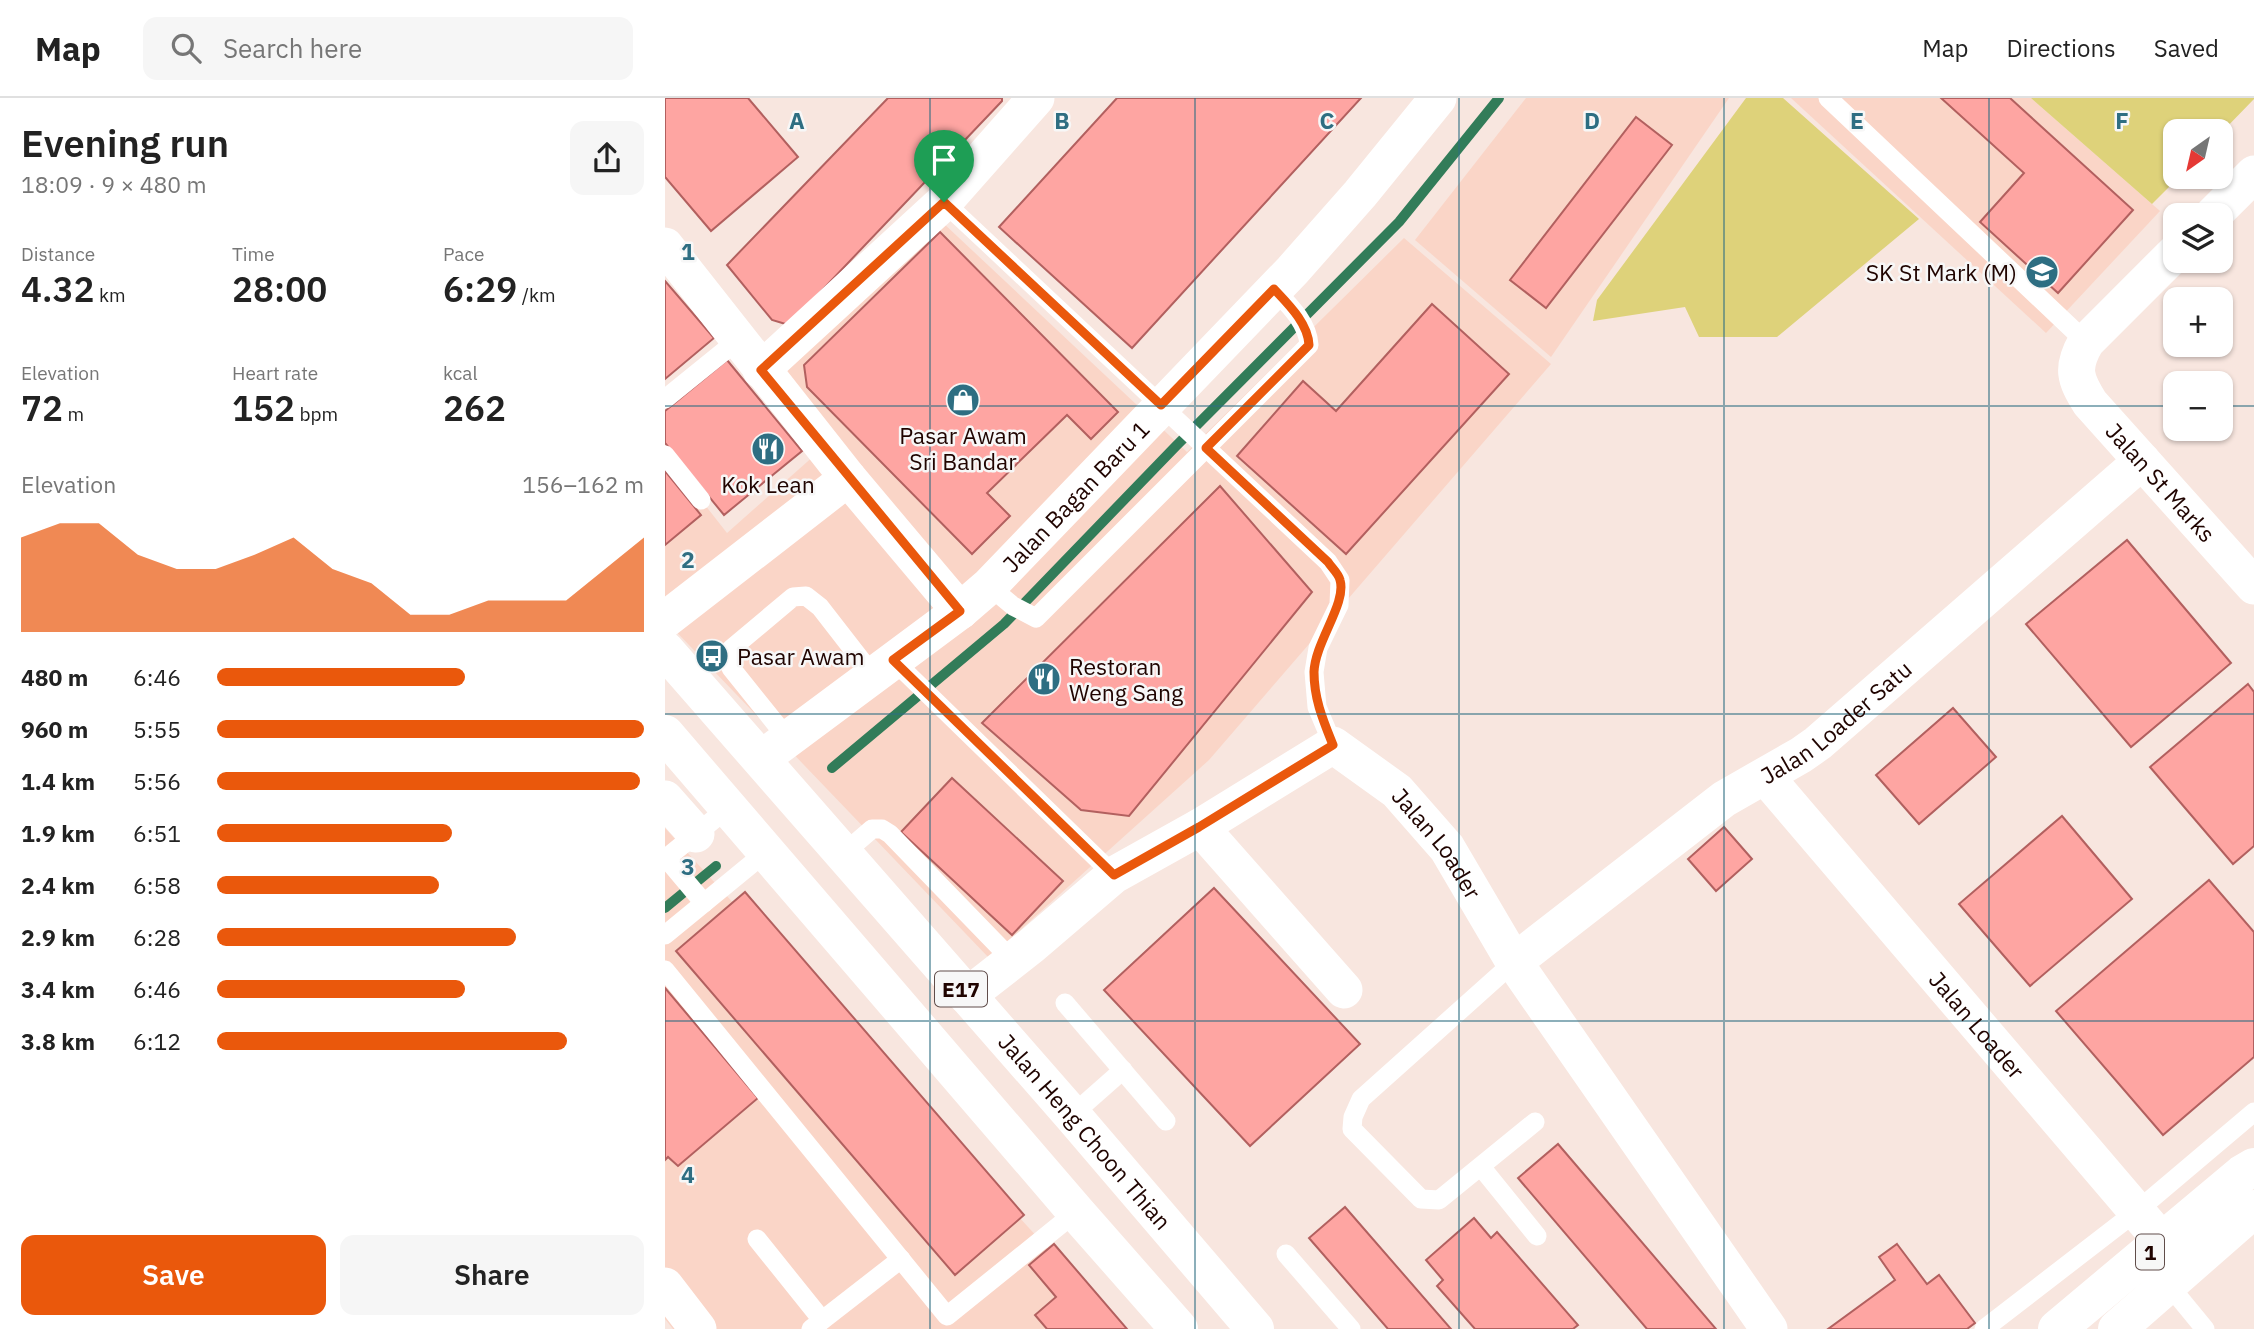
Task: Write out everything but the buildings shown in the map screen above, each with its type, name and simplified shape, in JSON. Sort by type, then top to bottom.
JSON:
[{"type":"main road","name":"Jalan Heng Choon Thian","points":[[665,650],[774,749],[843,854],[1255,1329]]},
{"type":"main road","name":"E17","points":[[665,734],[1179,1329]]},
{"type":"main road","name":"1","points":[[2057,1329],[2242,1174],[2254,1167]]},
{"type":"main road","name":"1","points":[[2117,1329],[2254,1209]]},
{"type":"street","points":[[761,370],[944,202],[1036,98]]},
{"type":"street","name":"Jalan Bagan Baru 1","points":[[774,749],[893,671],[960,611],[1009,602],[1170,414],[1283,299],[1360,194],[1438,98]]},
{"type":"street","points":[[2225,203],[2254,174]]},
{"type":"street","points":[[665,246],[848,478],[960,611]]},
{"type":"street","points":[[2081,356],[2163,266]]},
{"type":"street","name":"Jalan St Marks","points":[[2081,356],[2080,386],[2090,403],[2254,586]]},
{"type":"street","name":"Jalan Loader Satu","points":[[1514,962],[1724,799],[1818,743],[2142,461]]},
{"type":"street","points":[[665,620],[848,478]]},
{"type":"street","points":[[967,996],[1114,875],[1199,827],[1333,745]]},
{"type":"street","name":"Jalan Loader","points":[[1333,745],[1397,791],[1447,848],[1514,962],[1769,1329]]},
{"type":"street","name":"Jalan Loader","points":[[1765,776],[2162,1241]]},
{"type":"street","points":[[665,799],[696,834]]},
{"type":"street","points":[[1199,827],[1344,990]]},
{"type":"street","points":[[665,1286],[698,1329]]},
{"type":"lane","points":[[1828,98],[2081,356]]},
{"type":"lane","points":[[944,202],[1328,562],[1340,580],[1339,605],[1318,648],[1314,672],[1317,707],[1333,745]]},
{"type":"lane","points":[[1009,602],[1036,618],[1203,446],[1309,345],[1309,336],[1283,299]]},
{"type":"lane","points":[[665,399],[738,340]]},
{"type":"lane","points":[[665,455],[701,500]]},
{"type":"lane","points":[[774,749],[731,668],[729,658],[731,649],[793,597],[806,596],[893,671],[935,701],[1114,875]]},
{"type":"lane","points":[[702,901],[666,858],[728,808]]},
{"type":"lane","points":[[843,854],[871,829],[882,829],[890,834],[1013,960]]},
{"type":"lane","points":[[665,934],[702,901],[766,852]]},
{"type":"lane","points":[[1514,962],[1361,1100],[1353,1117],[1352,1129],[1421,1199],[1439,1200],[1535,1122]]},
{"type":"lane","points":[[665,970],[947,1317],[1076,1212]]},
{"type":"lane","points":[[1065,1003],[1166,1121]]},
{"type":"lane","points":[[1072,1115],[1123,1070]]},
{"type":"lane","points":[[1983,1329],[2137,1211],[2254,1112]]},
{"type":"lane","points":[[1482,1167],[1537,1236]]},
{"type":"lane","points":[[757,1239],[816,1324],[901,1259]]},
{"type":"lane","points":[[1286,1254],[1351,1329]]},
{"type":"lane","points":[[2168,1284],[2205,1329]]},
{"type":"shaded area","points":[[1526,98],[1729,98],[1551,357],[1415,240]]},
{"type":"shaded area","points":[[1746,98],[1783,98],[1919,219],[1777,337],[1699,337],[1685,307],[1593,321],[1597,300]]},
{"type":"shaded area","name":"SK St Mark (M)","points":[[1791,98],[2031,98],[2160,211],[2046,333]]},
{"type":"shaded area","points":[[2031,98],[2254,98],[2233,121],[2163,119],[2163,189],[2167,189],[2152,204]]},
{"type":"shaded area","points":[[941,221],[1187,452],[1404,238],[1551,364],[1209,760],[989,958],[665,620],[665,454],[727,533],[834,438],[781,374]]},
{"type":"shaded area","points":[[665,828],[1121,1329],[673,1329],[665,1319]]},
{"type":"waterway","points":[[832,768],[1004,624],[1399,222],[1499,98]]},
{"type":"waterway","points":[[665,908],[716,866]]},
{"type":"place","name":"SK St Mark (M)","points":[[2042,272]]},
{"type":"place","name":"Pasar Awam Sri Bandar","points":[[963,400]]},
{"type":"place","name":"Kok Lean","points":[[768,449]]},
{"type":"place","name":"Pasar Awam","points":[[712,656]]},
{"type":"place","name":"Restoran Weng Sang","points":[[1044,679]]},
{"type":"route","points":[[944,202],[1161,405],[1274,289],[1292,308],[1309,336],[1309,345],[1206,448],[1328,562],[1340,580],[1339,605],[1318,648],[1314,672],[1317,707],[1333,745],[1199,827],[1114,875],[893,660],[960,611],[761,370],[944,202]]}]
